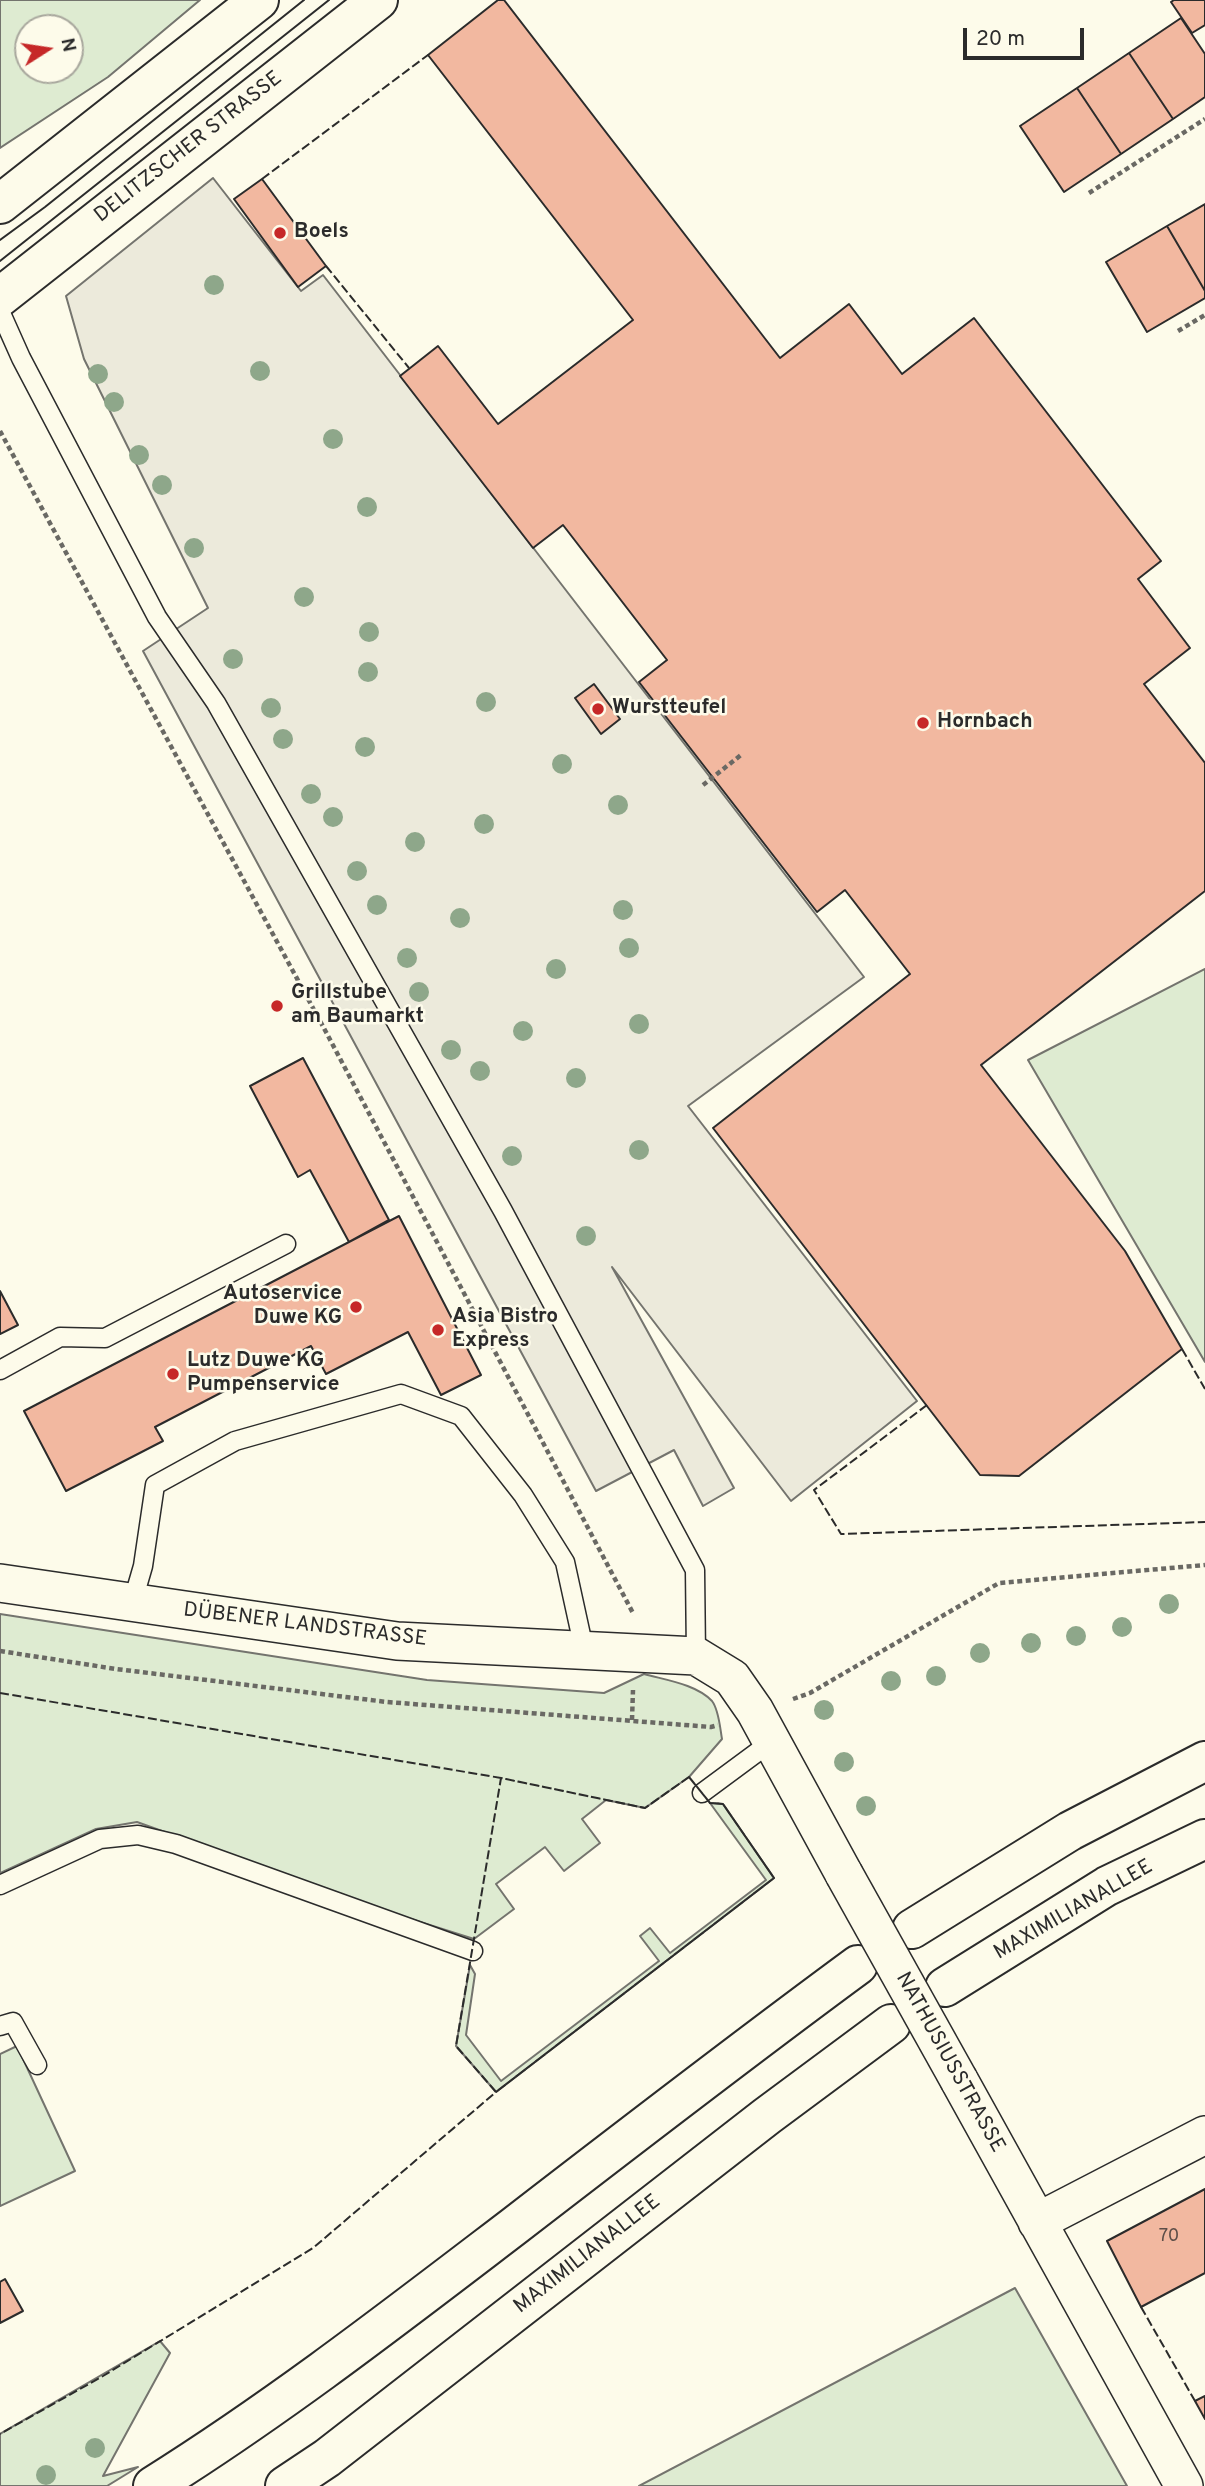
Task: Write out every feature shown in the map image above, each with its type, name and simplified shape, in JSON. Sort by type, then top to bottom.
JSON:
[{"type":"main road","points":[[0,204],[259,0]]},
{"type":"main road","name":"DELITZSCHER STRASSE","points":[[0,297],[378,0]]},
{"type":"main road","points":[[912,1929],[1070,1831],[1205,1761]]},
{"type":"main road","name":"MAXIMILIANALLEE","points":[[945,1987],[1107,1886],[1205,1839]]},
{"type":"main road","points":[[153,2486],[246,2428],[354,2349],[742,2050],[858,1965]]},
{"type":"main road","name":"MAXIMILIANALLEE","points":[[285,2486],[327,2458],[767,2116],[891,2024]]},
{"type":"street","name":"DÜBENER LANDSTRASSE","points":[[0,1583],[397,1641],[696,1656]]},
{"type":"street","name":"NATHUSIUSSTRASSE","points":[[696,1656],[732,1678],[763,1726],[1184,2486]]},
{"type":"street","points":[[1037,2222],[1205,2135]]},
{"type":"lane","points":[[0,311],[21,358],[157,617],[216,703],[503,1211],[695,1570],[696,1656]]},
{"type":"lane","points":[[0,1370],[60,1337],[105,1338],[286,1244]]},
{"type":"lane","points":[[132,1604],[143,1566],[155,1485],[235,1441],[401,1394],[461,1416],[523,1495],[565,1562],[584,1649]]},
{"type":"lane","points":[[702,1793],[763,1726]]},
{"type":"lane","points":[[0,1885],[100,1839],[138,1835],[176,1844],[472,1951]]},
{"type":"lane","points":[[0,2026],[13,2022],[37,2065]]},
{"type":"path","points":[[1089,193],[1205,119]]},
{"type":"path","points":[[1178,331],[1205,316]]},
{"type":"path","points":[[0,431],[326,1032],[634,1614],[632,1720]]},
{"type":"path","points":[[703,785],[741,755]]},
{"type":"path","points":[[0,1651],[116,1669],[387,1702],[711,1727],[763,1726],[810,1693],[999,1583],[1205,1565]]},
{"type":"green space","points":[[0,0],[200,0],[108,77],[0,148]]},
{"type":"green space","points":[[1205,969],[1205,1362],[1028,1060]]},
{"type":"green space","points":[[0,1614],[427,1680],[604,1693],[644,1674],[680,1683],[705,1695],[716,1709],[722,1739],[689,1777],[645,1808],[606,1800],[582,1819],[600,1843],[564,1871],[545,1847],[496,1884],[514,1909],[474,1939],[376,1908],[137,1822],[96,1829],[0,1873]]},
{"type":"green space","points":[[710,1803],[723,1804],[774,1878],[496,2092],[456,2046],[470,1965],[475,1974],[466,2035],[501,2081],[659,1961],[640,1936],[650,1928],[670,1953],[766,1880]]},
{"type":"green space","points":[[17,2046],[75,2171],[0,2206],[0,2054]]},
{"type":"green space","points":[[1015,2288],[1127,2486],[639,2486]]},
{"type":"green space","points":[[160,2341],[170,2353],[103,2476],[138,2467],[107,2486],[0,2486],[0,2434]]},
{"type":"shaded area","points":[[213,178],[301,291],[323,275],[864,977],[688,1106],[917,1401],[791,1501],[612,1267],[734,1488],[703,1506],[674,1450],[596,1491],[143,651],[208,608],[84,359],[66,296]]},
{"type":"building","name":"Hornbach","points":[[498,0],[504,0],[780,358],[849,304],[902,374],[974,318],[1161,561],[1138,579],[1190,648],[1144,684],[1205,763],[1205,891],[981,1065],[1125,1251],[1182,1349],[1019,1476],[980,1475],[713,1128],[910,974],[845,890],[817,912],[639,682],[667,660],[563,525],[533,548],[400,376],[438,346],[498,424],[633,320],[428,55]]},
{"type":"building","points":[[1205,0],[1205,25],[1192,33],[1171,2]]},
{"type":"building","points":[[1181,18],[1205,54],[1205,97],[1173,119],[1129,53]]},
{"type":"building","points":[[1129,53],[1173,119],[1121,154],[1077,88]]},
{"type":"building","points":[[1077,88],[1121,154],[1064,192],[1020,126]]},
{"type":"building","name":"Boels","points":[[262,179],[326,266],[298,287],[234,199]]},
{"type":"building","points":[[1205,204],[1205,291],[1167,226]]},
{"type":"building","points":[[1167,226],[1205,291],[1205,298],[1147,332],[1106,262]]},
{"type":"building","name":"Wurstteufel","points":[[594,684],[620,719],[601,734],[575,698]]},
{"type":"building","points":[[303,1058],[389,1220],[349,1242],[310,1170],[298,1177],[250,1086]]},
{"type":"building","points":[[399,1216],[481,1375],[441,1395],[408,1332],[326,1374],[311,1346],[155,1427],[163,1441],[66,1491],[24,1411]]},
{"type":"building","points":[[0,1291],[18,1325],[0,1334]]},
{"type":"building","points":[[1205,2189],[1205,2273],[1141,2307],[1107,2241]]},
{"type":"building","points":[[5,2279],[23,2311],[0,2323],[0,2282]]},
{"type":"building","points":[[1205,2396],[1205,2419],[1195,2401]]},
{"type":"tram line","points":[[0,240],[304,0]]},
{"type":"tram line","points":[[0,261],[329,0]]},
{"type":"fence","points":[[262,179],[428,55]]},
{"type":"fence","points":[[326,266],[409,368]]},
{"type":"fence","points":[[1182,1349],[1205,1389]]},
{"type":"fence","points":[[927,1405],[814,1490],[841,1534],[1205,1522]]},
{"type":"fence","points":[[0,1693],[501,1778],[645,1808],[689,1777],[710,1803],[723,1804],[774,1878],[496,2092],[313,2248],[103,2376],[0,2434]]},
{"type":"fence","points":[[689,1777],[710,1803],[723,1804],[774,1878],[496,2092],[456,2046],[501,1778],[645,1808],[689,1777]]},
{"type":"fence","points":[[1141,2307],[1195,2401]]},
{"type":"place","name":"Boels","points":[[280,233]]},
{"type":"place","name":"Wurstteufel","points":[[598,709]]},
{"type":"place","name":"Hornbach","points":[[923,723]]},
{"type":"place","name":"Grillstube am Baumarkt","points":[[277,1006]]},
{"type":"place","name":"Autoservice Duwe KG","points":[[356,1307]]},
{"type":"place","name":"Asia Bistro Express","points":[[438,1330]]},
{"type":"place","name":"Lutz Duwe KG Pumpenservice","points":[[173,1374]]}]
